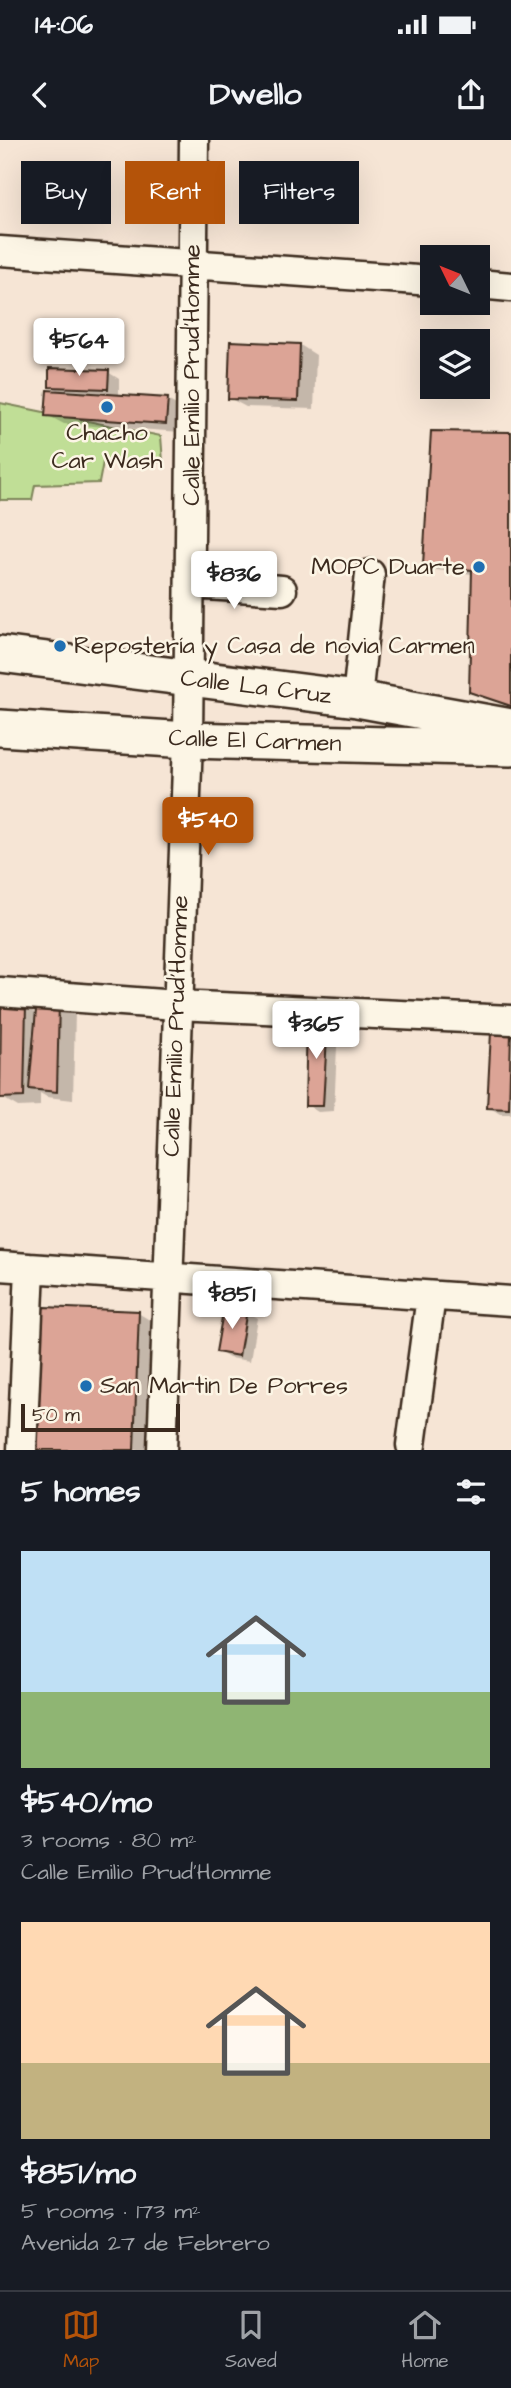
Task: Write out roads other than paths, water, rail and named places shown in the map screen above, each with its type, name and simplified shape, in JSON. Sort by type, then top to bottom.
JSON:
[{"type":"main road","name":"Calle La Cruz","points":[[0,654],[357,699],[511,727]]},
{"type":"main road","name":"Calle El Carmen","points":[[0,728],[188,740],[511,748]]},
{"type":"street","name":"Calle Emilio Prud'Homme","points":[[162,1450],[176,1005],[190,679],[194,140]]},
{"type":"street","points":[[0,251],[420,280]]},
{"type":"street","points":[[490,285],[511,286]]},
{"type":"street","points":[[357,699],[370,574]]},
{"type":"street","points":[[190,584],[282,590]]},
{"type":"street","points":[[0,992],[176,1005],[511,1020]]},
{"type":"street","points":[[0,1266],[511,1301]]},
{"type":"street","points":[[22,1450],[30,1268]]},
{"type":"street","points":[[411,1446],[431,1296]]},
{"type":"place","name":"Chacho Car Wash","points":[[107,407]]},
{"type":"place","name":"MOPC Duarte","points":[[479,567]]},
{"type":"place","name":"Repostería y Casa de novia Carmen","points":[[60,646]]},
{"type":"place","name":"San Martin De Porres","points":[[86,1386]]}]
